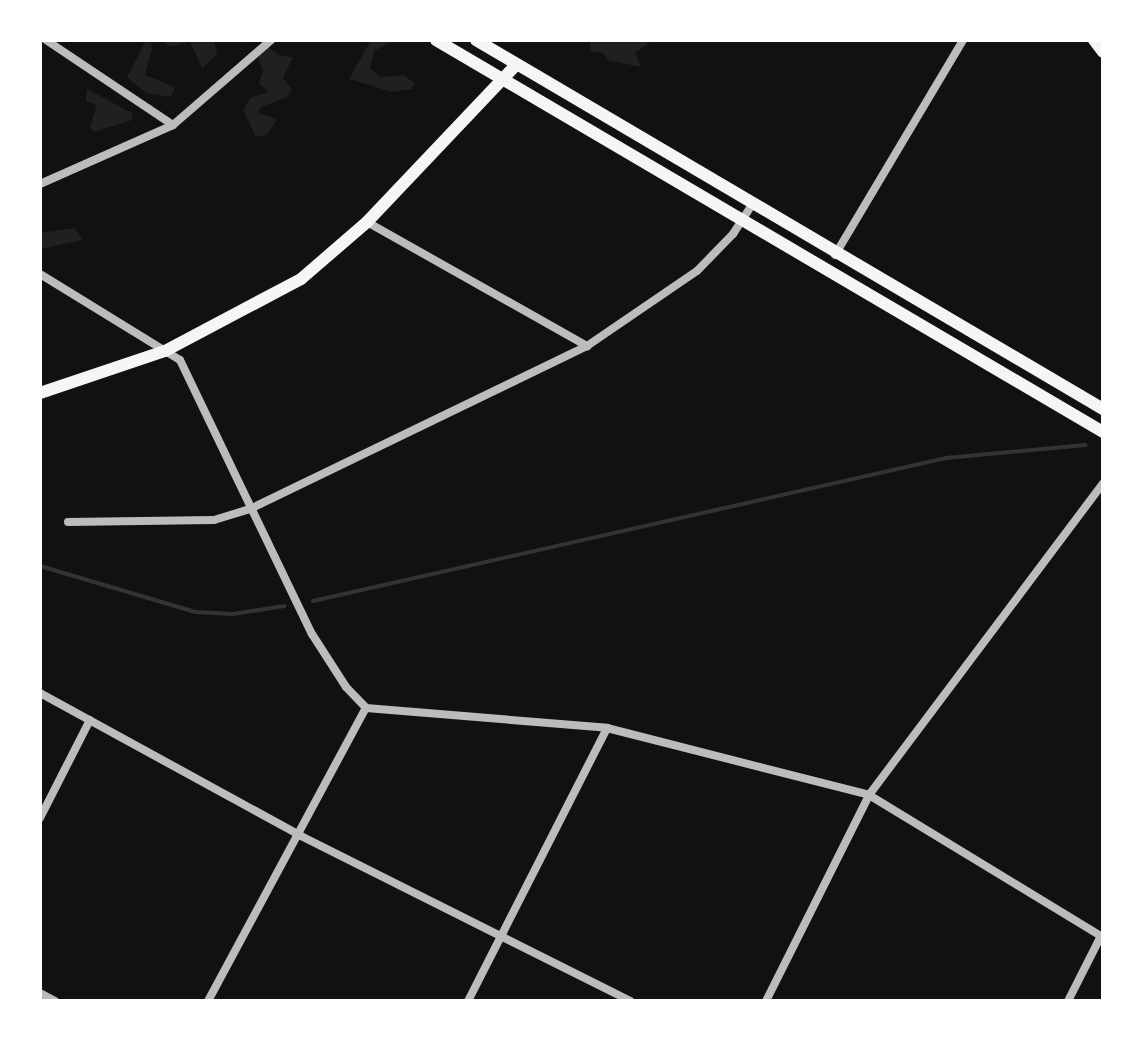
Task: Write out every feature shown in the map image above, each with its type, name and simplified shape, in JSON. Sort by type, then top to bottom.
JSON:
[{"type":"main road","points":[[436,40],[744,218],[1103,432]]},
{"type":"main road","points":[[476,40],[835,256],[1103,409]]},
{"type":"main road","points":[[1094,40],[1103,52]]},
{"type":"main road","points":[[40,393],[165,351],[301,279],[367,222],[516,65]]},
{"type":"street","points":[[46,40],[173,125]]},
{"type":"street","points":[[40,184],[173,125],[271,40]]},
{"type":"street","points":[[835,256],[963,40]]},
{"type":"street","points":[[68,522],[214,520],[250,509],[587,346],[685,281],[744,218],[751,206]]},
{"type":"street","points":[[367,222],[587,346]]},
{"type":"street","points":[[40,274],[165,351],[187,370],[250,509],[312,634],[346,687],[366,708],[607,728],[869,795],[1102,937],[1068,1001]]},
{"type":"street","points":[[766,1001],[869,795],[1103,483]]},
{"type":"street","points":[[40,693],[301,836],[631,1001]]},
{"type":"street","points":[[208,1001],[301,836],[366,708]]},
{"type":"street","points":[[40,818],[90,720]]},
{"type":"street","points":[[468,1001],[607,728]]},
{"type":"street","points":[[40,993],[55,1001]]},
{"type":"shaded area","points":[[170,40],[214,40],[217,54],[202,68],[190,42],[171,46],[165,43]]},
{"type":"shaded area","points":[[371,40],[395,40],[374,51],[370,69],[381,77],[403,75],[415,83],[412,89],[392,92],[349,79]]},
{"type":"shaded area","points":[[590,40],[653,40],[635,53],[641,67],[607,60],[604,53],[591,52]]},
{"type":"shaded area","points":[[145,42],[151,43],[152,49],[145,75],[175,87],[171,97],[146,93],[127,77]]},
{"type":"shaded area","points":[[266,46],[281,56],[293,57],[283,78],[292,89],[287,97],[261,107],[258,113],[277,119],[267,135],[256,137],[243,110],[250,98],[268,92],[259,83],[263,71],[257,54]]},
{"type":"shaded area","points":[[87,89],[132,113],[132,120],[94,132],[90,127],[97,105],[86,101]]},
{"type":"shaded area","points":[[74,228],[83,240],[40,249],[40,233]]},
{"type":"waterway","points":[[313,601],[946,458],[1085,445]]},
{"type":"waterway","points":[[40,566],[195,612],[233,614],[284,606]]}]
